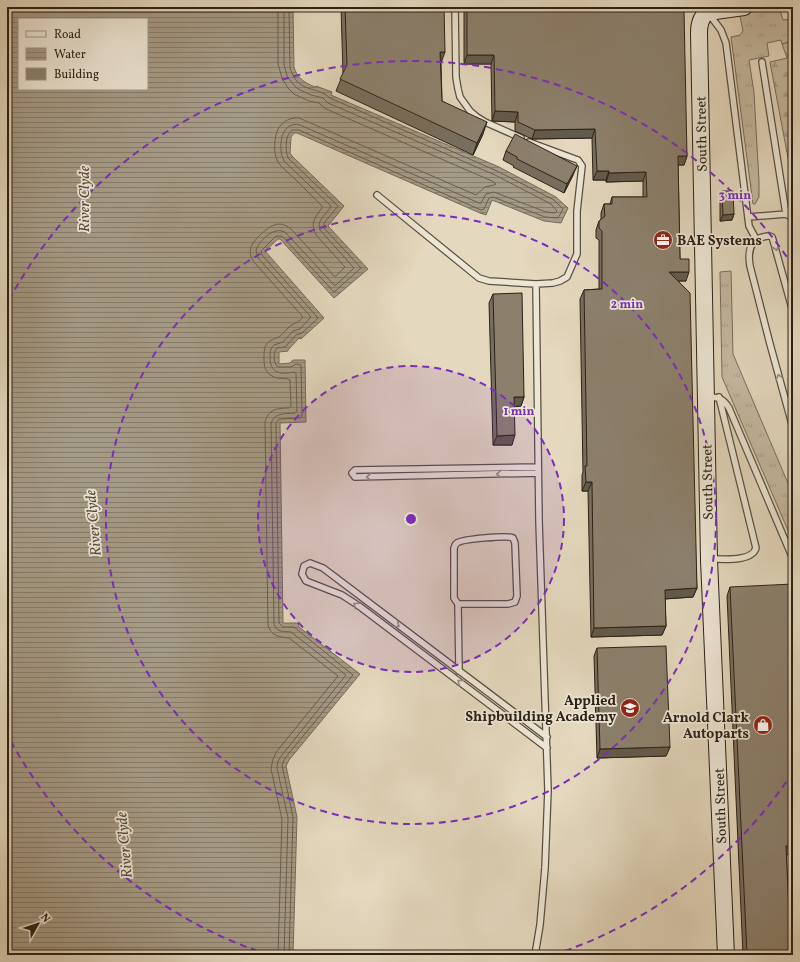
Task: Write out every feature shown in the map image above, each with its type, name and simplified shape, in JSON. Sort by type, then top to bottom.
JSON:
[{"type":"street","points":[[707,9],[744,7]]},
{"type":"street","name":"South Street","points":[[707,9],[701,20],[699,34],[712,397],[709,560],[726,955]]},
{"type":"lane","points":[[377,195],[479,278],[489,281],[536,284],[553,283],[564,279],[576,258],[577,211],[582,166],[578,160],[538,146],[492,125],[477,117],[470,111],[460,97],[456,77],[456,7]]},
{"type":"lane","points":[[707,9],[721,30],[726,43],[748,217],[750,230],[756,239]]},
{"type":"lane","points":[[762,62],[786,214]]},
{"type":"lane","points":[[748,217],[786,214],[793,218]]},
{"type":"lane","points":[[793,312],[774,240],[772,237],[768,236],[756,239],[750,249],[750,266],[793,428]]},
{"type":"lane","points":[[535,955],[540,925],[548,790],[538,470],[536,284]]},
{"type":"lane","points":[[712,397],[726,403],[732,415],[793,559]]},
{"type":"lane","points":[[709,560],[747,558],[754,553],[756,548],[712,397]]},
{"type":"lane","points":[[355,470],[538,470],[355,477],[352,473],[355,470]]},
{"type":"lane","points":[[458,604],[508,604],[515,602],[517,596],[517,581],[515,544],[513,538],[506,536],[465,540],[458,542],[455,545],[453,550],[454,598],[458,604],[459,671]]},
{"type":"lane","points":[[547,737],[327,571],[314,564],[304,566],[302,574],[306,581],[350,600],[547,748]]},
{"type":"green space","points":[[738,7],[779,7],[783,20],[793,19],[793,46],[790,42],[782,44],[781,40],[767,43],[769,56],[749,60],[754,93],[759,181],[759,197],[755,204],[753,204],[731,37],[740,35],[743,31]]},
{"type":"green space","points":[[790,42],[793,46],[793,172],[788,158],[770,62],[787,58],[782,44]]},
{"type":"green space","points":[[731,271],[733,354],[793,495],[793,542],[722,377],[720,272]]},
{"type":"water","name":"River Clyde","points":[[7,7],[293,7],[294,67],[299,77],[305,82],[315,87],[316,86],[332,92],[331,95],[499,167],[556,197],[568,208],[561,223],[544,221],[492,200],[486,215],[297,133],[294,133],[291,137],[290,153],[292,156],[344,206],[328,226],[368,269],[334,298],[280,239],[278,239],[265,251],[324,318],[301,339],[299,338],[288,351],[279,352],[279,364],[290,363],[293,360],[305,360],[306,422],[280,423],[283,623],[298,623],[299,627],[360,674],[289,760],[286,766],[297,817],[293,955],[7,955]]},
{"type":"building","points":[[345,7],[444,7],[445,52],[440,52],[442,101],[487,122],[477,143],[340,79],[347,65]]},
{"type":"building","points":[[467,7],[673,7],[673,11],[684,11],[687,156],[678,156],[680,259],[689,259],[689,272],[669,272],[690,293],[697,588],[665,590],[666,626],[594,628],[592,482],[586,482],[585,466],[587,466],[584,290],[602,289],[602,231],[599,228],[599,221],[605,216],[604,204],[612,204],[612,197],[647,197],[646,172],[609,173],[609,171],[597,171],[595,129],[535,130],[518,122],[518,112],[495,111],[494,55],[467,55]]},
{"type":"building","points":[[515,134],[577,166],[567,184],[517,159],[517,157],[506,151]]},
{"type":"building","points":[[722,191],[733,191],[734,214],[723,215]]},
{"type":"building","points":[[522,293],[524,397],[514,397],[515,435],[497,436],[493,294]]},
{"type":"building","name":"Arnold Clark Autoparts","points":[[793,584],[793,846],[786,846],[791,955],[747,955],[730,587]]},
{"type":"building","name":"Applied Shipbuilding Academy","points":[[666,646],[670,747],[600,749],[597,648]]},
{"type":"place","name":"BAE Systems","points":[[663,240]]},
{"type":"place","name":"Applied Shipbuilding Academy","points":[[630,708]]},
{"type":"place","name":"Arnold Clark Autoparts","points":[[763,725]]}]
